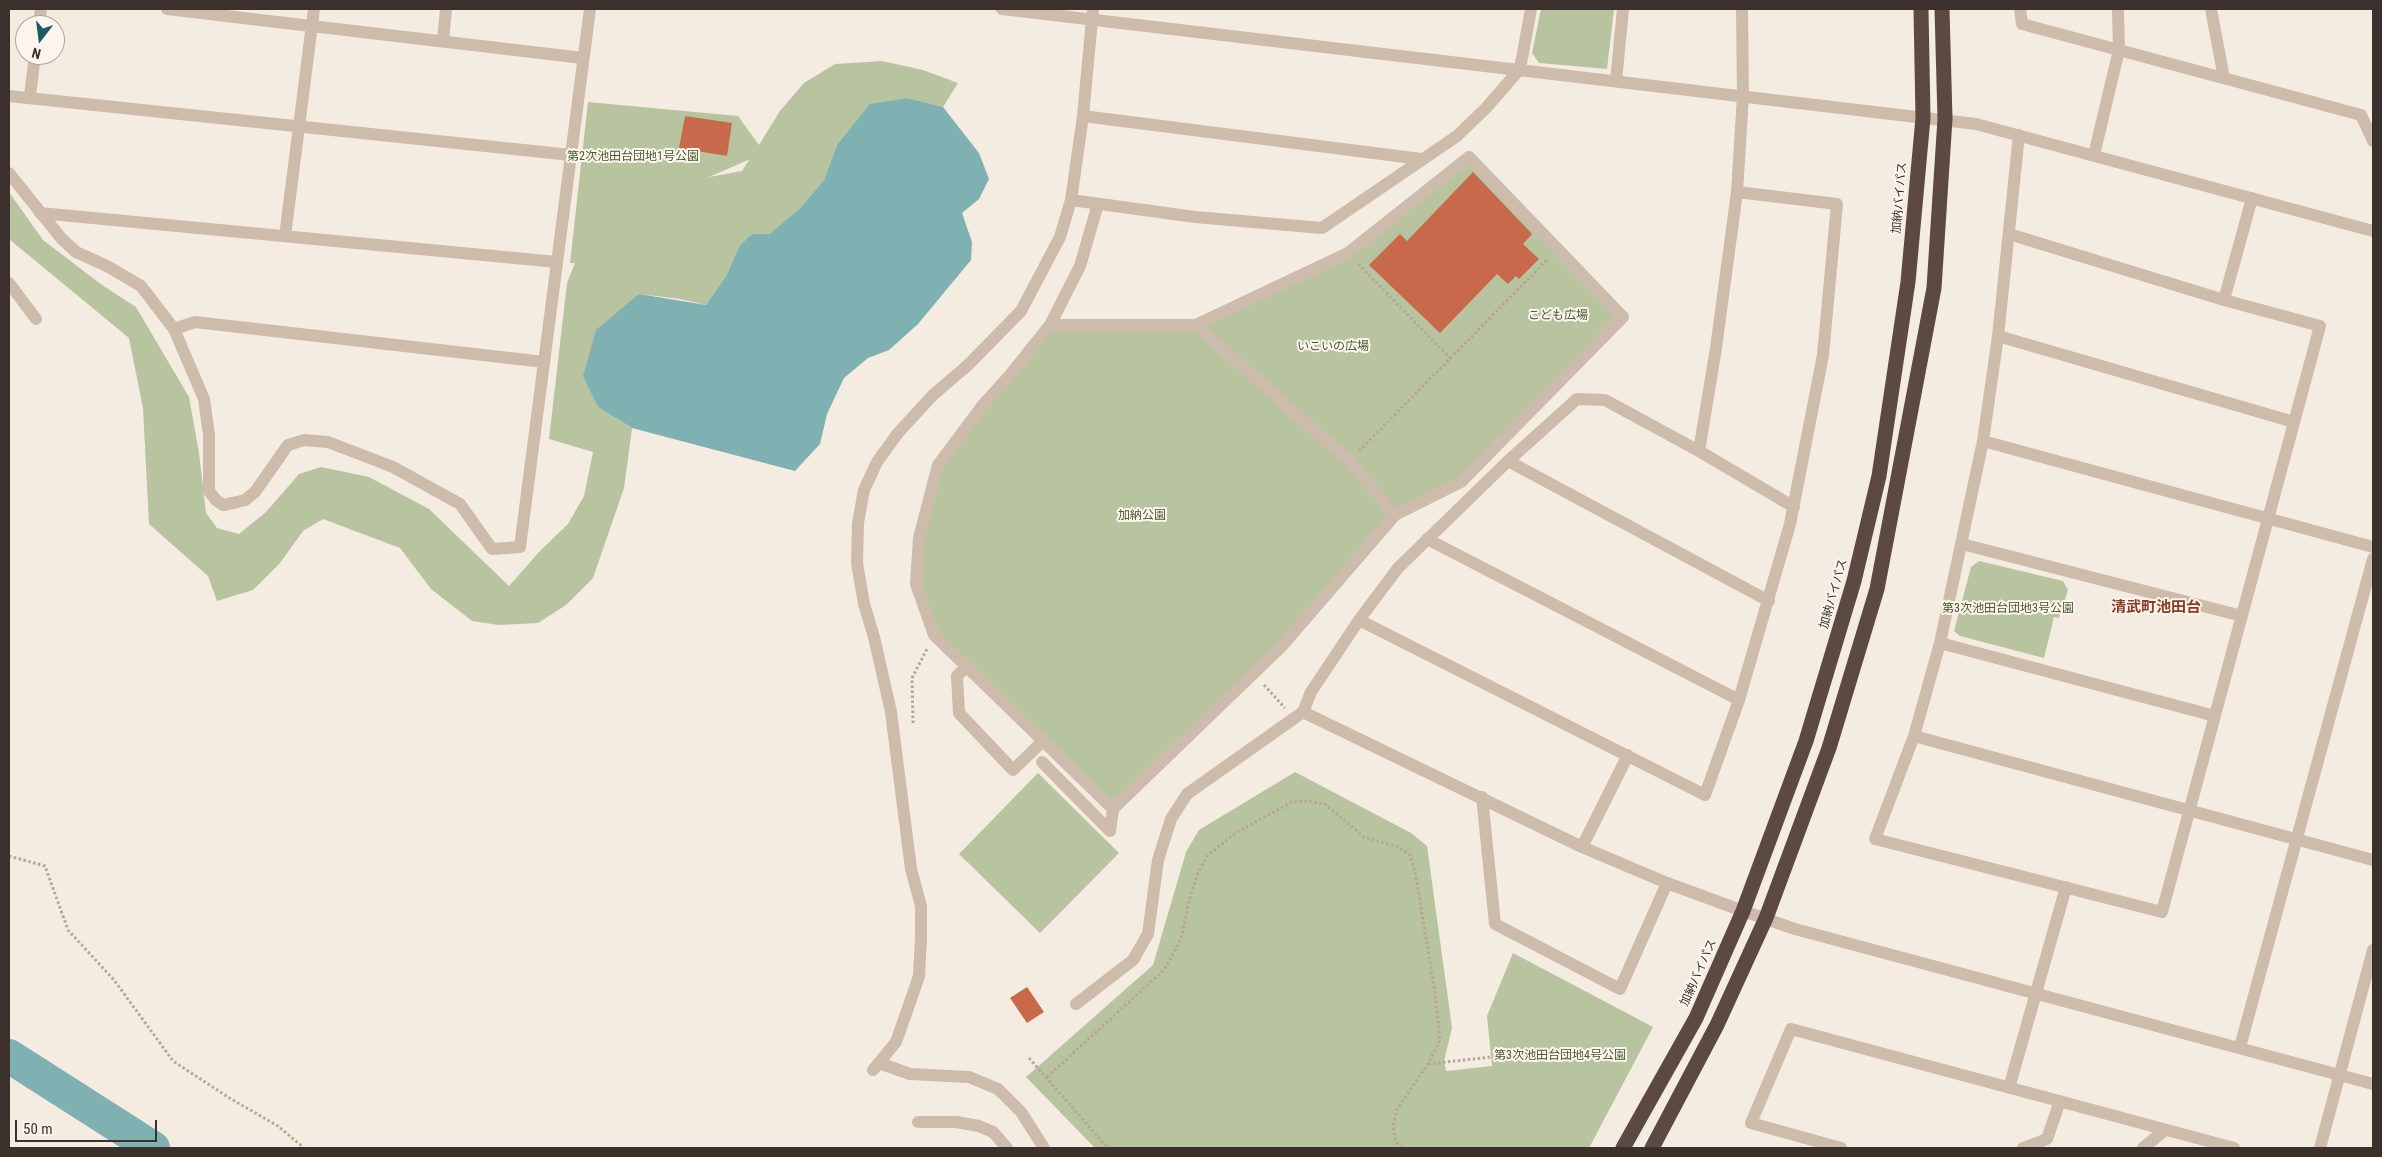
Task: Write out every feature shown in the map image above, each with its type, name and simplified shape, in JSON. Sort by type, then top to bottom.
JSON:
[{"type":"highway","name":"加納バイパス","points":[[1623,1148],[1696,1018],[1743,911],[1806,742],[1854,581],[1876,485],[1908,282],[1923,118],[1920,9]]},
{"type":"highway","points":[[1652,1148],[1718,1025],[1766,918],[1829,748],[1877,589],[1934,288],[1945,119],[1942,9]]},
{"type":"street","points":[[167,9],[583,58]]},
{"type":"street","points":[[285,236],[314,9]]},
{"type":"street","points":[[443,41],[446,9]]},
{"type":"street","points":[[9,173],[61,238],[76,252],[141,286],[174,329],[204,399],[209,435],[209,490],[223,505],[244,500],[255,492],[288,445],[304,440],[328,442],[393,467],[460,504],[492,549],[520,547],[590,9]]},
{"type":"street","points":[[1002,9],[1092,14],[1616,81],[1976,124],[2094,154],[2373,231]]},
{"type":"street","points":[[1071,200],[1195,217],[1322,228],[1457,136],[1486,108],[1520,69],[1531,9]]},
{"type":"street","points":[[1616,81],[1623,9]]},
{"type":"street","points":[[1699,451],[1716,348],[1737,192],[1743,96],[1742,9]]},
{"type":"street","points":[[2020,9],[2022,24],[2361,115],[2373,141]]},
{"type":"street","points":[[2094,154],[2119,50],[2118,9]]},
{"type":"street","points":[[2211,9],[2224,78]]},
{"type":"street","points":[[1044,1148],[1021,1112],[998,1089],[969,1077],[910,1074],[876,1066],[896,1042],[919,976],[921,906],[911,869],[891,712],[874,637],[864,604],[857,563],[858,523],[864,490],[877,462],[898,433],[933,395],[968,365],[1021,311],[1060,237],[1071,200],[1083,116],[1092,14]]},
{"type":"street","points":[[30,96],[34,65]]},
{"type":"street","points":[[9,96],[30,96],[571,155]]},
{"type":"street","points":[[1083,116],[1420,160]]},
{"type":"street","points":[[2009,234],[2224,300],[2320,326],[2162,912],[1875,839],[1914,736],[1940,643],[1962,544],[1983,441],[1998,336],[2019,135]]},
{"type":"street","points":[[1042,762],[1110,831],[1113,809],[1281,647],[1395,515],[1461,482],[1623,317],[1559,248],[1469,157],[1348,253],[1196,325],[1050,325]]},
{"type":"street","points":[[1359,620],[1705,795],[1739,700],[1794,507],[1823,355],[1837,204],[1737,192]]},
{"type":"street","points":[[2224,300],[2252,198]]},
{"type":"street","points":[[1098,204],[1080,266],[1050,325],[1010,375],[982,406],[938,466],[919,538],[916,584],[934,635],[1113,809]]},
{"type":"street","points":[[40,213],[557,262]]},
{"type":"street","points":[[9,283],[36,319]]},
{"type":"street","points":[[174,329],[195,322],[544,362]]},
{"type":"street","points":[[1196,325],[1350,461],[1395,515]]},
{"type":"street","points":[[1998,336],[2294,422]]},
{"type":"street","points":[[1076,1004],[1133,960],[1148,934],[1158,860],[1171,819],[1187,794],[1298,715],[1359,620],[1398,568],[1508,461],[1577,399],[1605,400],[1699,451],[1794,507]]},
{"type":"street","points":[[1983,441],[2373,547]]},
{"type":"street","points":[[1508,461],[1768,601]]},
{"type":"street","points":[[1427,539],[1739,700]]},
{"type":"street","points":[[1962,544],[2242,616]]},
{"type":"street","points":[[2240,1047],[2298,840],[2373,559]]},
{"type":"street","points":[[1940,643],[2215,716]]},
{"type":"street","points":[[967,666],[957,676],[959,713],[1014,770],[1044,741]]},
{"type":"street","points":[[1298,715],[1482,797],[1582,847],[1667,883],[1743,911],[1795,928],[2373,1084]]},
{"type":"street","points":[[1914,736],[2373,860]]},
{"type":"street","points":[[1582,847],[1628,755]]},
{"type":"street","points":[[1084,805],[1097,794]]},
{"type":"street","points":[[1482,797],[1495,924],[1620,989],[1667,883]]},
{"type":"street","points":[[2009,1088],[2066,887]]},
{"type":"street","points":[[2320,1148],[2371,970],[2373,950]]},
{"type":"street","points":[[1841,1148],[1751,1123],[1791,1029],[2234,1148]]},
{"type":"street","points":[[2023,1148],[2047,1139],[2060,1102]]},
{"type":"street","points":[[918,1122],[956,1122],[979,1126],[993,1132],[1008,1148]]},
{"type":"street","points":[[2143,1148],[2165,1130]]},
{"type":"street","points":[[2181,1134],[2186,1148]]},
{"type":"path","points":[[1350,461],[1559,248]]},
{"type":"path","points":[[1348,253],[1450,358]]},
{"type":"path","points":[[914,723],[912,678],[934,635]]},
{"type":"path","points":[[1254,673],[1298,715]]},
{"type":"path","points":[[1046,1077],[1165,969],[1181,939],[1189,901],[1198,873],[1208,855],[1229,837],[1272,812],[1292,802],[1306,800],[1326,804],[1364,837],[1398,847],[1410,855],[1435,992],[1440,1040],[1428,1064],[1397,1110],[1393,1126],[1395,1140],[1401,1148]]},
{"type":"path","points":[[9,856],[45,866],[68,930],[114,980],[173,1061],[231,1099],[278,1126],[304,1148]]},
{"type":"path","points":[[1428,1064],[1491,1057]]},
{"type":"path","points":[[1029,1058],[1108,1148]]},
{"type":"green space","points":[[1541,9],[1614,9],[1607,69],[1539,63],[1532,53]]},
{"type":"green space","name":"第2次池田台団地1号公園","points":[[882,61],[923,70],[958,83],[943,107],[908,98],[837,145],[824,180],[800,208],[770,235],[752,234],[740,245],[726,276],[706,305],[680,299],[639,294],[598,407],[632,428],[624,488],[593,578],[566,605],[538,623],[499,625],[472,621],[431,589],[400,548],[323,519],[303,531],[280,563],[253,590],[217,601],[208,576],[149,524],[143,408],[129,338],[9,239],[9,192],[43,240],[102,285],[136,307],[189,397],[199,453],[206,513],[217,528],[239,534],[266,512],[299,474],[321,467],[369,477],[429,509],[509,586],[539,552],[568,524],[584,496],[593,452],[549,439],[567,283],[575,263],[570,263],[588,102],[738,116],[759,145],[780,111],[804,83],[835,64]],"holes":[[[749,160],[742,171],[709,177]]]},
{"type":"green space","name":"加納公園","points":[[1469,157],[1623,317],[1461,482],[1395,515],[1281,647],[1113,809],[934,635],[916,584],[938,465],[1050,325],[1196,325],[1348,253]]},
{"type":"green space","name":"第3次池田台団地3号公園","points":[[1979,561],[2063,581],[2068,590],[2059,618],[2054,617],[2044,658],[1960,636],[1954,631],[1971,567]]},
{"type":"green space","name":"第3次池田台団地4号公園","points":[[1295,772],[1411,833],[1427,846],[1452,1028],[1444,1061],[1446,1071],[1492,1066],[1487,1016],[1513,953],[1653,1027],[1589,1148],[1095,1148],[1026,1077],[1153,965],[1186,852],[1199,830]]},
{"type":"green space","points":[[1038,773],[1119,853],[1040,933],[959,854]]},
{"type":"water","points":[[908,98],[943,107],[979,153],[989,179],[979,199],[962,213],[972,242],[971,260],[918,324],[889,350],[868,358],[844,378],[827,414],[820,444],[795,471],[632,428],[598,407],[583,376],[596,330],[639,294],[706,305],[726,276],[740,245],[752,234],[770,234],[800,208],[824,180],[837,145],[870,104]]},
{"type":"building","points":[[685,116],[732,123],[727,156],[679,148]]},
{"type":"building","points":[[1473,172],[1532,234],[1523,244],[1539,259],[1519,279],[1516,276],[1508,284],[1497,274],[1440,333],[1369,265],[1400,234],[1407,241]]},
{"type":"building","points":[[1027,987],[1044,1012],[1027,1023],[1010,998]]},
{"type":"waterway","points":[[9,1056],[153,1148]]},
{"type":"district","name":"清武町池田台","points":[[2156,608]]},
{"type":"park label","name":"こども広場","points":[[1558,316]]},
{"type":"park label","name":"いこいの広場","points":[[1333,347]]}]
